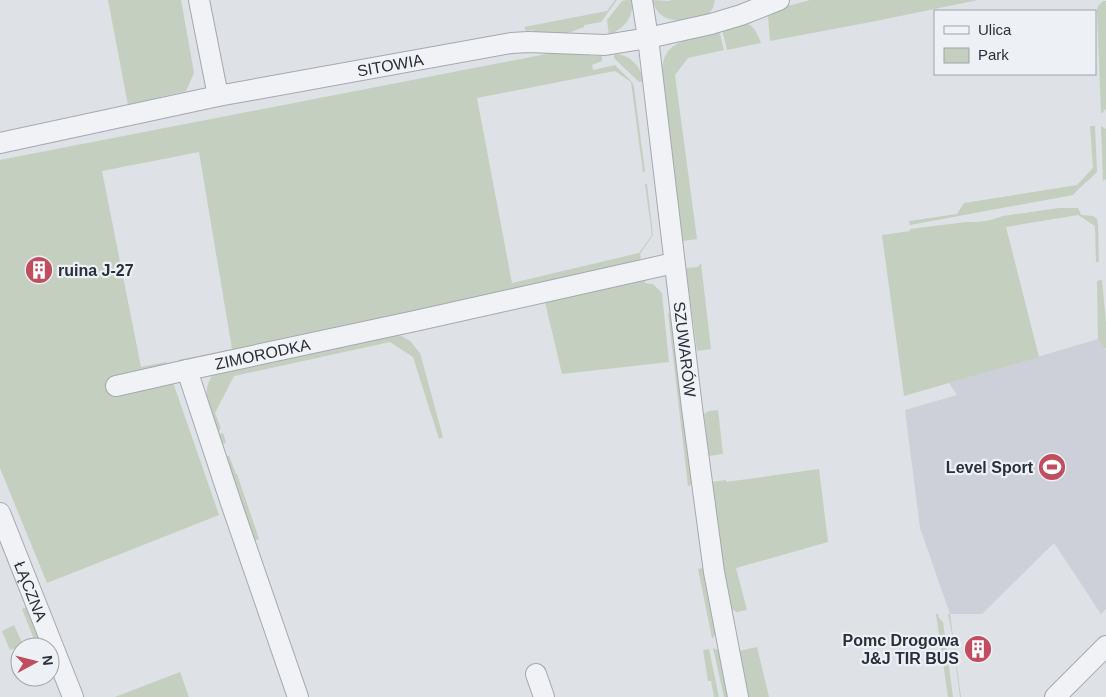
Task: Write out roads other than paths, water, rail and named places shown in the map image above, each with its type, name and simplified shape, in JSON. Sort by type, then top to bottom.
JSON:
[{"type":"street","points":[[199,0],[218,96]]},
{"type":"street","name":"SZUWARÓW","points":[[642,0],[714,572],[738,697]]},
{"type":"street","name":"SITOWIA","points":[[0,143],[218,96],[511,43],[605,45],[648,38],[711,24],[779,0]]},
{"type":"street","name":"ZIMORODKA","points":[[116,386],[674,263]]},
{"type":"street","points":[[187,370],[298,697]]},
{"type":"street","name":"ŁĄCZNA","points":[[0,513],[73,697]]},
{"type":"street","points":[[1055,697],[1106,646]]},
{"type":"street","points":[[536,674],[544,697]]},
{"type":"place","name":"ruina J-27","points":[[39,270]]},
{"type":"place","name":"Level Sport","points":[[1052,467]]},
{"type":"place","name":"Pomc Drogowa J&J TIR BUS","points":[[978,649]]}]
